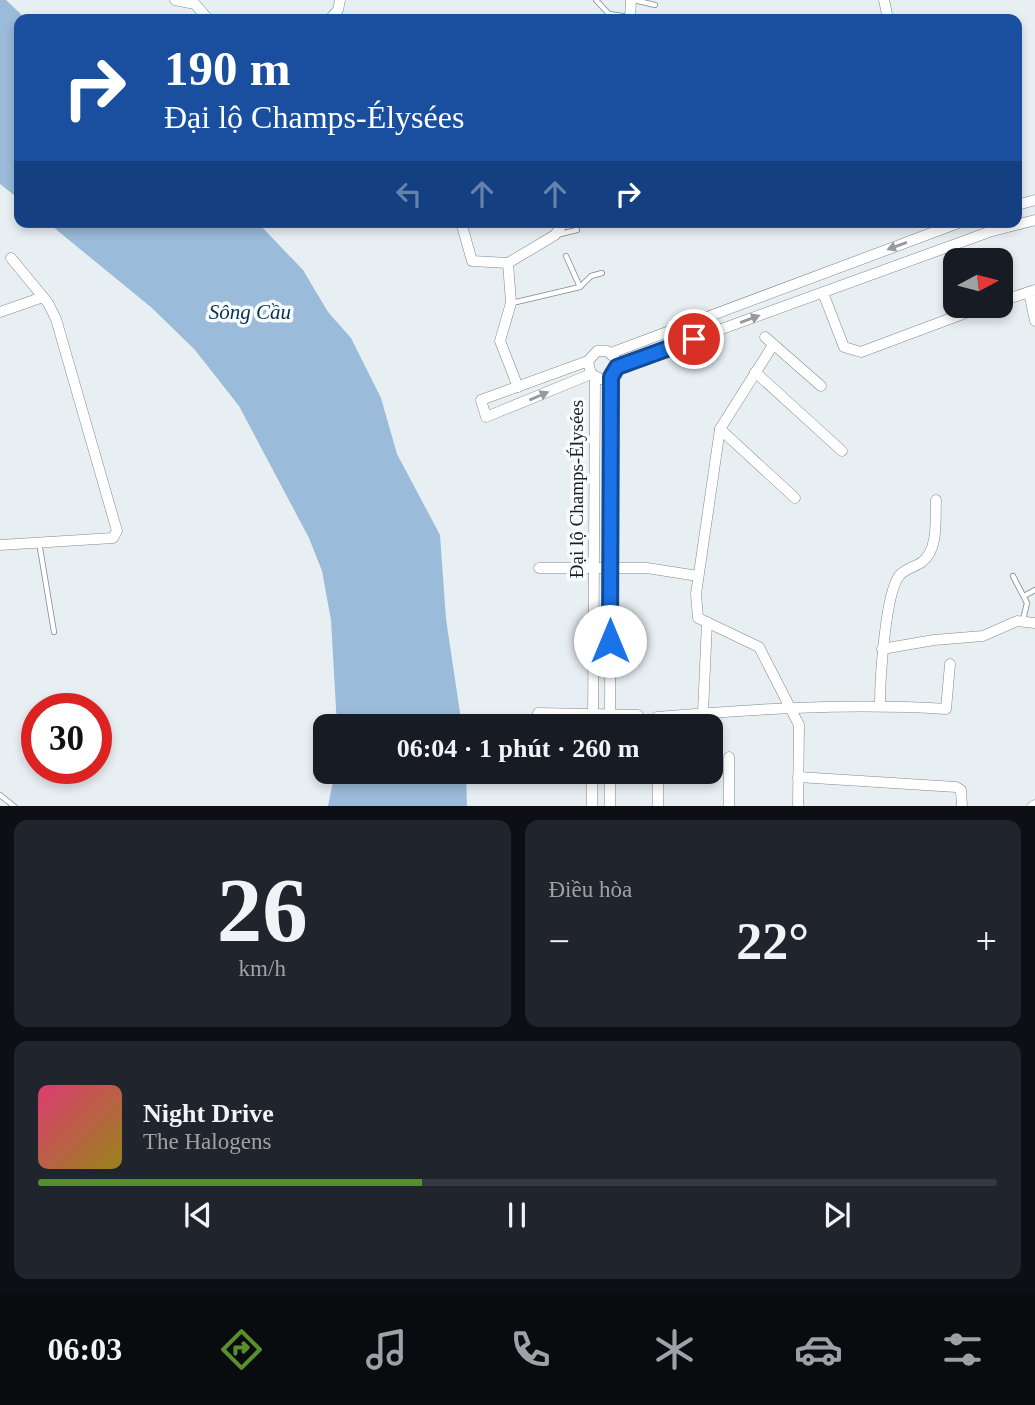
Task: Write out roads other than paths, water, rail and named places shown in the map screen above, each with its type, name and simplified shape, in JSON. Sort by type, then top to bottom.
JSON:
[{"type":"street","points":[[175,0],[195,4],[204,10]]},
{"type":"street","points":[[463,228],[472,261],[508,263],[555,235],[560,228]]},
{"type":"street","name":"Đại lộ Champs-Élysées","points":[[610,714],[611,377],[593,376],[486,418],[481,400],[588,361],[597,351],[611,353],[945,228]]},
{"type":"street","points":[[611,377],[617,367],[1004,228]]},
{"type":"street","points":[[0,545],[113,538],[117,530],[62,334],[43,297],[10,258]]},
{"type":"street","points":[[508,263],[511,303],[500,341],[518,387]]},
{"type":"street","points":[[1013,297],[1032,291],[1035,321]]},
{"type":"street","points":[[823,293],[844,347],[861,352],[952,318]]},
{"type":"street","points":[[0,312],[43,297]]},
{"type":"street","points":[[765,337],[821,386]]},
{"type":"street","points":[[773,345],[720,429],[696,594],[698,618],[759,648],[799,725],[798,806]]},
{"type":"street","points":[[611,353],[617,367]]},
{"type":"street","name":"Đại lộ Champs-Élysées","points":[[588,361],[593,376],[593,714]]},
{"type":"street","points":[[755,372],[842,451]]},
{"type":"street","points":[[720,429],[795,498]]},
{"type":"street","points":[[880,705],[882,649],[898,577],[923,561],[931,551],[936,500]]},
{"type":"street","points":[[539,568],[647,568],[698,576]]},
{"type":"street","points":[[882,649],[934,640],[983,636],[1005,625],[1023,621],[1035,623]]},
{"type":"street","points":[[703,713],[707,622]]},
{"type":"street","points":[[692,714],[787,706],[880,705],[946,709],[950,664]]},
{"type":"street","points":[[538,713],[593,714]]},
{"type":"street","points":[[729,757],[729,806]]},
{"type":"street","points":[[798,777],[956,787],[961,790],[962,806]]},
{"type":"street","points":[[592,784],[592,806]]},
{"type":"street","points":[[610,784],[610,806]]},
{"type":"street","points":[[657,784],[658,806]]},
{"type":"lane","points":[[596,0],[609,14]]},
{"type":"lane","points":[[632,0],[655,5]]},
{"type":"lane","points":[[555,235],[577,230]]},
{"type":"lane","points":[[566,256],[580,287]]},
{"type":"lane","points":[[511,303],[580,287],[591,276],[602,273]]},
{"type":"lane","points":[[39,541],[54,632]]},
{"type":"lane","points":[[1013,576],[1027,603],[1023,621]]},
{"type":"lane","points":[[1024,596],[1035,590]]},
{"type":"lane","points":[[0,795],[14,806]]},
{"type":"water","points":[[0,0],[6,0],[21,14],[14,14],[14,195],[0,184]]},
{"type":"water","name":"Sông Cầu","points":[[54,228],[263,228],[303,270],[328,312],[351,338],[381,398],[397,454],[440,535],[446,619],[460,714],[336,714],[331,620],[322,571],[309,538],[239,406],[195,350],[152,308]]},
{"type":"water","points":[[333,784],[466,784],[467,806],[328,806]]}]
